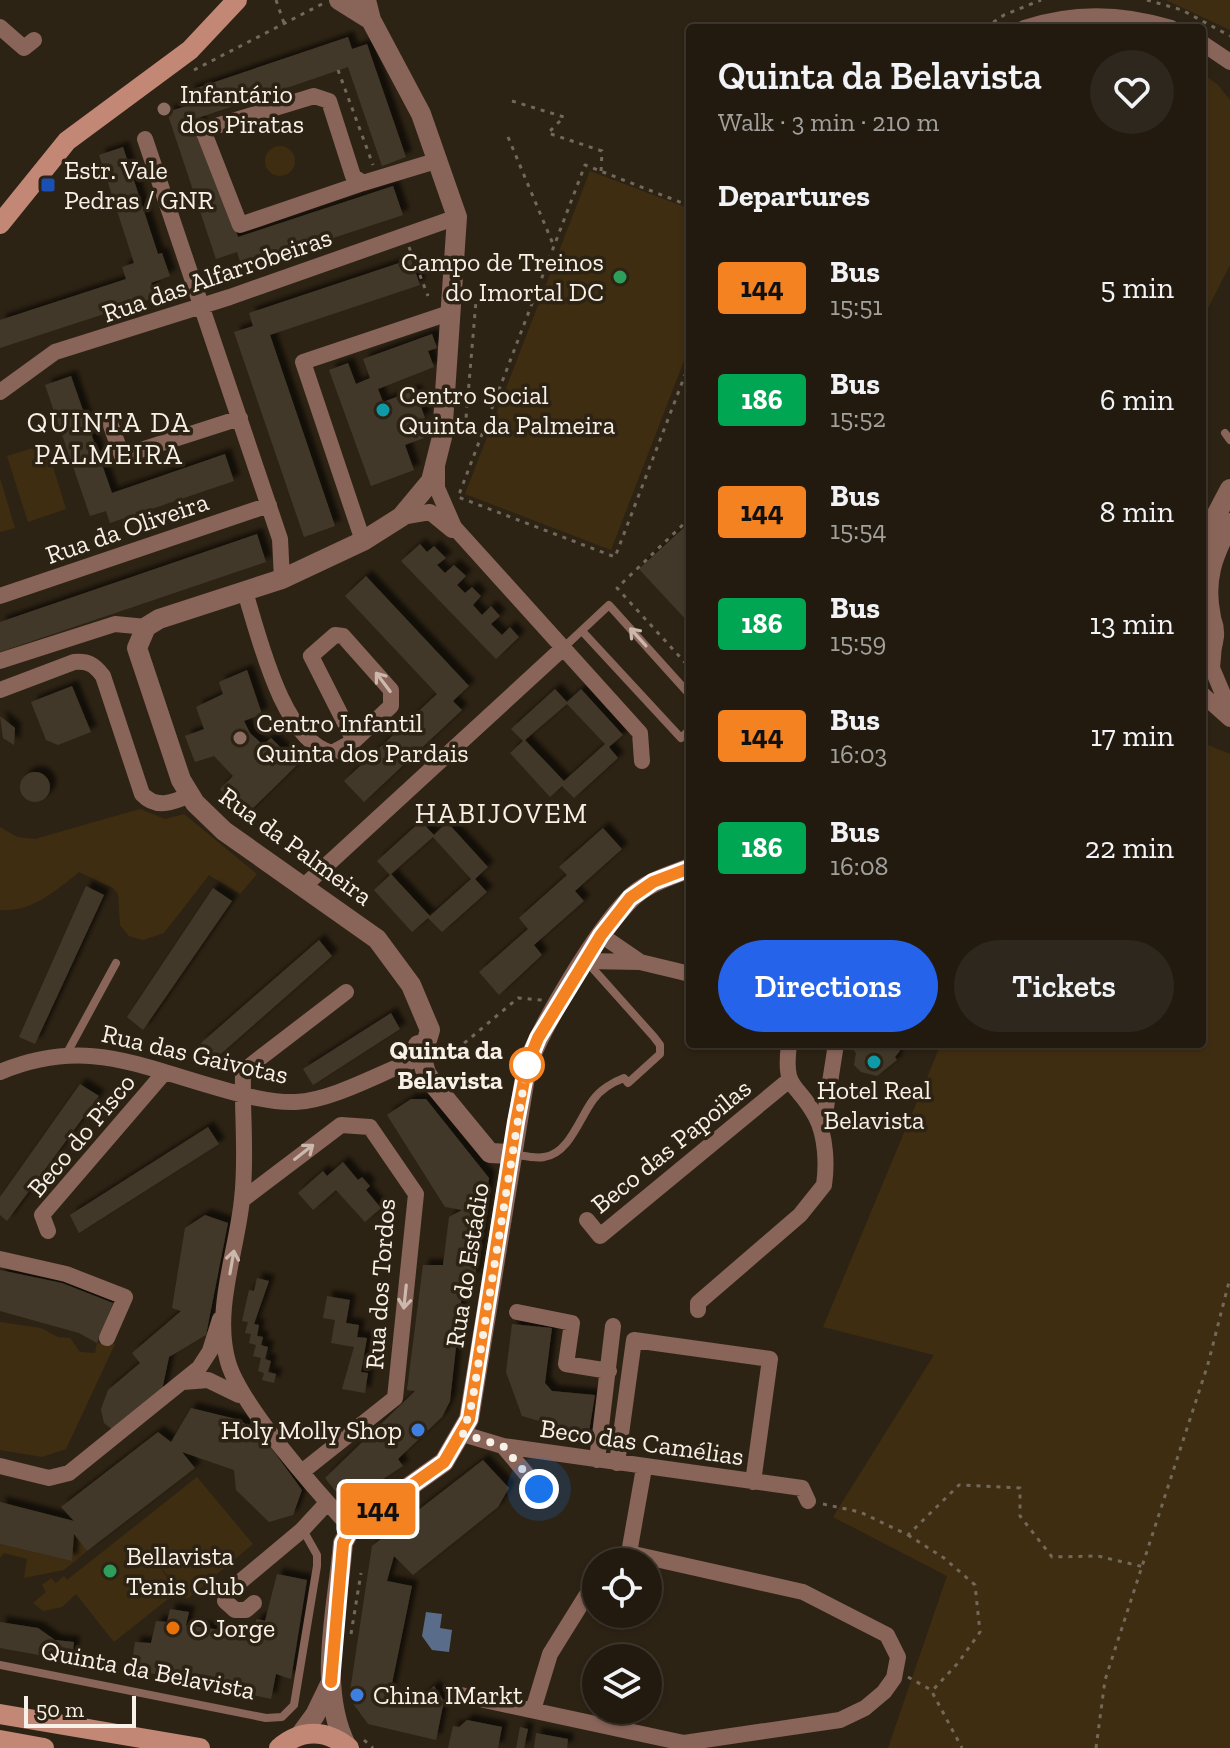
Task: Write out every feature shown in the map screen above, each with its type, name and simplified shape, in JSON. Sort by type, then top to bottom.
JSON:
[{"type":"main road","points":[[0,224],[67,141],[190,50],[237,0]]},
{"type":"main road","points":[[218,21],[252,0]]},
{"type":"main road","points":[[0,1714],[200,1748]]},
{"type":"main road","points":[[278,1748],[301,1734],[319,1733],[352,1743]]},
{"type":"main road","points":[[0,1740],[44,1748]]},
{"type":"street","points":[[339,0],[369,10],[421,114],[457,217],[437,488],[454,527],[473,550],[640,733],[642,761]]},
{"type":"street","points":[[1040,24],[1067,17],[1095,16],[1129,18],[1154,24]]},
{"type":"street","points":[[0,27],[24,48],[34,40]]},
{"type":"street","points":[[1206,46],[1230,62]]},
{"type":"street","points":[[363,183],[353,176],[329,101],[314,96],[203,130],[240,225],[439,160]]},
{"type":"street","points":[[145,139],[280,539],[282,579]]},
{"type":"street","name":"Rua das Alfarrobeiras","points":[[0,392],[22,372],[55,352],[203,305],[457,217]]},
{"type":"street","points":[[363,541],[303,362],[452,312]]},
{"type":"street","points":[[110,423],[122,456],[240,418]]},
{"type":"street","points":[[0,661],[115,624],[146,627],[303,571],[363,541],[401,517],[427,488],[437,461]]},
{"type":"street","points":[[1230,489],[1207,583],[1206,612],[1214,643],[1212,668],[1230,711]]},
{"type":"street","name":"Rua da Oliveira","points":[[0,596],[269,505]]},
{"type":"street","points":[[401,517],[430,512],[473,550]]},
{"type":"street","points":[[1215,546],[1230,523]]},
{"type":"street","points":[[280,539],[303,571]]},
{"type":"street","points":[[245,592],[281,696],[298,729],[316,749],[332,753],[354,741],[391,706],[391,690],[343,636],[335,635],[311,656],[354,741]]},
{"type":"street","name":"Rua da Palmeira","points":[[146,627],[137,648],[139,661],[190,795],[224,831],[377,939],[395,960],[420,1007],[417,1043],[434,1085],[490,1153],[511,1154]]},
{"type":"street","points":[[1206,656],[1214,643]]},
{"type":"street","points":[[304,886],[562,649]]},
{"type":"street","points":[[0,690],[74,662],[96,666],[103,676],[142,794],[149,801],[160,804],[190,795]]},
{"type":"street","points":[[1206,698],[1230,719]]},
{"type":"street","name":"Rua do Estádio","points":[[351,1528],[444,1462],[463,1434],[472,1403],[527,1065],[538,1038],[601,935],[630,898],[653,882],[686,870]]},
{"type":"street","points":[[601,935],[640,962]]},
{"type":"street","points":[[586,961],[640,962],[686,973]]},
{"type":"street","points":[[0,1466],[49,1478],[69,1473],[182,1383],[210,1351],[225,1307],[242,1200],[243,1076],[251,1065],[346,992]]},
{"type":"street","points":[[789,1048],[788,1081],[815,1116],[822,1134]]},
{"type":"street","points":[[698,1310],[698,1303],[814,1201],[824,1185],[826,1173],[822,1134],[835,1048]]},
{"type":"street","name":"Rua das Gaivotas","points":[[0,1072],[25,1062],[67,1053],[105,1056],[243,1095],[297,1102],[423,1060]]},
{"type":"street","name":"Beco do Pisco","points":[[48,1231],[42,1215],[164,1073]]},
{"type":"street","name":"Beco das Papoilas","points":[[587,1220],[600,1236],[788,1081]]},
{"type":"street","name":"Rua dos Tordos","points":[[242,1200],[341,1125],[370,1127],[416,1194],[395,1398],[303,1471]]},
{"type":"street","points":[[0,1259],[66,1274],[125,1297],[107,1338]]},
{"type":"street","points":[[225,1307],[227,1359],[235,1383],[327,1503],[351,1528],[343,1543],[331,1682],[336,1725],[352,1743]]},
{"type":"street","points":[[517,1312],[572,1323],[566,1364],[609,1371]]},
{"type":"street","points":[[597,1460],[613,1326]]},
{"type":"street","points":[[617,1463],[634,1340],[649,1342],[770,1359],[753,1482]]},
{"type":"street","points":[[182,1383],[208,1380],[246,1400]]},
{"type":"street","name":"Beco das Camélias","points":[[463,1434],[503,1446],[802,1488],[808,1501]]},
{"type":"street","points":[[503,1446],[539,1489]]},
{"type":"street","points":[[630,1548],[644,1468]]},
{"type":"street","points":[[254,1603],[246,1610],[235,1610],[225,1601],[228,1592],[238,1582],[302,1530],[327,1503]]},
{"type":"street","points":[[461,1695],[684,1743],[715,1741],[840,1720],[865,1708],[884,1692],[896,1673],[898,1657],[887,1635],[827,1602],[803,1592],[662,1560]]},
{"type":"street","points":[[533,1710],[550,1654],[582,1603]]},
{"type":"street","points":[[301,1734],[331,1682]]},
{"type":"lane","points":[[562,649],[609,605],[686,691]]},
{"type":"lane","points":[[582,631],[681,738],[686,733]]},
{"type":"lane","points":[[511,1154],[545,1158],[557,1151],[583,1122],[593,1100],[613,1082],[624,1078],[628,1083],[660,1054],[660,1045],[654,1037],[586,961]]},
{"type":"lane","points":[[67,1053],[116,963]]},
{"type":"lane","name":"Quinta da Belavista","points":[[0,1665],[266,1718],[282,1717],[294,1705],[317,1566],[317,1555],[302,1530]]},
{"type":"path","points":[[276,0],[284,24]]},
{"type":"path","points":[[991,24],[1004,15],[1041,0]]},
{"type":"path","points":[[1147,0],[1205,19],[1230,36]]},
{"type":"path","points":[[512,101],[564,117],[548,133],[602,151],[601,172]]},
{"type":"path","points":[[508,137],[554,246]]},
{"type":"path","points":[[686,204],[585,165],[458,497],[615,557],[686,372]]},
{"type":"path","points":[[411,242],[409,248],[428,296]]},
{"type":"path","points":[[686,522],[617,588],[686,664]]},
{"type":"path","points":[[423,1060],[449,1056],[518,998],[560,1003]]},
{"type":"path","points":[[1096,1748],[1105,1680],[1208,1364],[1230,1278]]},
{"type":"path","points":[[908,1535],[959,1485],[1020,1488],[1020,1516],[1052,1557],[1098,1556],[1144,1567]]},
{"type":"path","points":[[808,1501],[860,1512],[908,1535],[944,1558],[975,1585],[980,1632],[958,1663],[932,1691]]},
{"type":"path","points":[[350,1648],[361,1573]]},
{"type":"path","points":[[896,1673],[932,1691],[962,1748]]},
{"type":"path","points":[[352,1743],[373,1748]]},
{"type":"shaded area","points":[[1166,0],[1230,0],[1230,30]]},
{"type":"shaded area","points":[[1206,76],[1230,100],[1230,265],[1206,312]]},
{"type":"shaded area","points":[[280,146],[291,150],[295,161],[291,172],[280,176],[269,172],[265,161],[269,150]]},
{"type":"shaded area","name":"Campo de Treinos do Imortal DC","points":[[590,171],[686,207],[686,355],[611,550],[465,494]]},
{"type":"shaded area","points":[[46,444],[66,509],[28,522],[7,456]]},
{"type":"shaded area","points":[[0,478],[15,528],[0,532]]},
{"type":"shaded area","points":[[1206,744],[1230,754],[1230,1748],[888,1748],[947,1576],[833,1517],[934,1355],[823,1327],[939,1048],[1206,1048]]},
{"type":"shaded area","points":[[140,809],[165,819],[184,814],[257,874],[240,894],[209,875],[164,933],[143,940],[129,936],[120,925],[118,894],[113,888],[79,872],[33,904],[0,910],[0,827],[17,837],[35,839]]},
{"type":"shaded area","points":[[0,1322],[41,1328],[58,1337],[70,1338],[80,1352],[95,1353],[97,1343],[115,1344],[66,1449],[42,1457],[0,1450]]},
{"type":"shaded area","points":[[197,1477],[253,1544],[187,1599],[148,1552],[178,1591],[114,1642],[76,1594],[62,1607],[43,1611],[33,1603],[46,1592],[42,1585],[51,1578],[56,1583],[64,1576],[67,1580]]},
{"type":"shaded area","points":[[74,1534],[87,1551],[64,1570],[24,1578],[27,1559],[4,1553],[0,1558],[0,1544],[72,1561]]},
{"type":"water","points":[[426,1612],[442,1614],[440,1628],[452,1630],[449,1652],[432,1650],[422,1636]]},
{"type":"building","points":[[348,37],[352,49],[367,44],[406,157],[382,166],[348,67],[198,118],[238,237],[393,186],[403,215],[242,268],[237,252],[216,259],[167,112],[193,104],[188,91]]},
{"type":"building","points":[[123,147],[158,254],[162,253],[170,276],[151,283],[156,297],[0,348],[0,320],[126,279],[122,267],[134,263],[99,155]]},
{"type":"building","points":[[411,259],[420,285],[270,335],[335,526],[304,537],[234,332],[253,326],[249,313]]},
{"type":"building","name":"Centro Social Quinta da Palmeira","points":[[432,334],[437,348],[428,351],[434,367],[378,389],[383,402],[415,390],[425,418],[418,421],[424,438],[405,445],[414,470],[371,486],[329,370],[348,363],[356,384],[370,378],[363,359]]},
{"type":"building","points":[[71,376],[112,493],[225,454],[234,481],[110,523],[106,511],[90,516],[45,385]]},
{"type":"building","points":[[686,526],[686,620],[639,569]]},
{"type":"building","points":[[257,534],[266,562],[0,652],[0,622]]},
{"type":"building","points":[[420,544],[427,552],[434,546],[446,558],[437,565],[445,573],[454,565],[466,576],[457,585],[465,593],[472,587],[481,596],[473,605],[482,615],[491,606],[500,616],[491,624],[502,635],[510,627],[519,637],[496,659],[401,561]]},
{"type":"building","points":[[366,576],[469,686],[453,701],[462,710],[364,802],[344,781],[437,694],[345,596]]},
{"type":"building","points":[[247,670],[262,714],[244,721],[250,733],[263,745],[271,738],[298,764],[246,815],[220,789],[233,776],[214,756],[195,762],[185,736],[204,729],[196,707],[223,694],[219,682]]},
{"type":"building","points":[[72,686],[91,732],[58,745],[46,740],[31,702]]},
{"type":"building","points":[[555,689],[567,702],[581,689],[623,735],[609,747],[618,758],[574,798],[562,786],[550,797],[510,753],[523,741],[511,729]],"holes":[[[567,704],[605,744],[564,781],[525,740]]]},
{"type":"building","points":[[0,716],[15,728],[14,745],[3,738]]},
{"type":"building","points":[[35,772],[46,776],[50,787],[46,798],[35,802],[24,798],[20,787],[24,776]]},
{"type":"building","points":[[421,821],[434,835],[447,822],[488,867],[475,879],[487,892],[442,932],[428,918],[412,932],[374,890],[390,875],[377,861]],"holes":[[[433,837],[471,879],[430,916],[391,874]]]},
{"type":"building","points":[[603,828],[622,849],[575,891],[584,901],[534,945],[542,955],[499,995],[479,972],[528,929],[519,918],[567,875],[559,867]]},
{"type":"building","points":[[86,886],[104,895],[35,1044],[19,1037]]},
{"type":"building","points":[[213,888],[232,901],[143,1030],[127,1017]]},
{"type":"building","points":[[319,940],[332,956],[215,1059],[201,1043]]},
{"type":"building","points":[[391,1013],[400,1029],[313,1085],[303,1069]]},
{"type":"building","name":"Hotel Real Belavista","points":[[852,1048],[898,1048],[900,1051],[895,1057],[897,1060],[877,1076],[861,1072],[854,1065],[856,1053]]},
{"type":"building","points":[[80,1084],[99,1096],[7,1221],[0,1215],[0,1197]]},
{"type":"building","points":[[411,1099],[426,1099],[489,1178],[475,1277],[464,1276],[450,1401],[442,1417],[398,1459],[403,1466],[366,1490],[369,1505],[341,1498],[325,1478],[415,1391],[407,1390],[423,1265],[443,1265],[449,1217],[462,1210],[445,1207],[387,1115]]},
{"type":"building","points":[[208,1127],[219,1144],[79,1233],[70,1215]]},
{"type":"building","points":[[343,1162],[358,1180],[362,1177],[370,1186],[366,1190],[381,1208],[365,1222],[336,1190],[313,1210],[298,1193],[323,1171],[327,1176]]},
{"type":"building","points":[[205,1215],[228,1223],[206,1335],[169,1357],[161,1395],[113,1430],[104,1423],[101,1409],[108,1390],[140,1363],[132,1353],[181,1311],[172,1308],[185,1228]]},
{"type":"building","points":[[0,1270],[62,1283],[113,1303],[97,1343],[79,1333],[0,1311]]},
{"type":"building","points":[[257,1278],[269,1281],[254,1324],[259,1325],[257,1336],[263,1337],[261,1345],[268,1347],[265,1359],[271,1361],[268,1372],[276,1374],[274,1383],[262,1380],[264,1373],[258,1371],[261,1358],[253,1356],[256,1345],[249,1343],[251,1334],[245,1333],[248,1322],[242,1321],[249,1290],[254,1291]]},
{"type":"building","points":[[327,1296],[350,1300],[346,1323],[359,1325],[357,1337],[367,1338],[361,1372],[368,1373],[365,1393],[342,1389],[354,1347],[331,1343],[335,1320],[323,1318]]},
{"type":"building","points":[[512,1324],[552,1328],[545,1383],[552,1391],[595,1395],[588,1438],[543,1431],[543,1422],[522,1416],[506,1372]]},
{"type":"building","points":[[191,1408],[240,1420],[264,1438],[302,1490],[293,1515],[269,1522],[236,1490],[234,1470],[182,1452],[195,1468],[87,1551],[74,1534],[72,1561],[0,1544],[0,1502],[74,1521],[61,1507],[158,1432],[171,1442]]},
{"type":"building","points":[[483,1460],[509,1488],[498,1507],[413,1575],[394,1556],[387,1581],[412,1586],[388,1703],[411,1706],[434,1686],[444,1701],[436,1740],[368,1724],[349,1698],[372,1546]]},
{"type":"building","points":[[277,1574],[307,1580],[291,1679],[276,1674],[271,1699],[131,1669],[135,1642],[151,1643],[156,1621],[167,1622],[170,1609],[189,1612],[186,1625],[249,1634],[257,1619],[265,1621]]},
{"type":"building","points":[[0,1622],[38,1628],[55,1640],[74,1642],[72,1661],[0,1648]]},
{"type":"building","points":[[467,1720],[502,1727],[498,1748],[448,1748],[453,1726],[459,1727]]},
{"type":"building","points":[[520,1727],[528,1729],[524,1748],[516,1748]]},
{"type":"building","points":[[536,1733],[568,1739],[567,1748],[534,1748]]},
{"type":"bus line","name":"144","points":[[331,1682],[343,1543],[351,1528],[444,1462],[469,1419],[516,1122],[527,1065],[538,1038],[601,935],[630,898],[653,882],[686,870]]},
{"type":"place","name":"Infantário dos Piratas","points":[[164,109]]},
{"type":"place","name":"Estr. Vale Pedras / GNR","points":[[48,185]]},
{"type":"place","name":"Campo de Treinos do Imortal DC","points":[[620,277]]},
{"type":"place","name":"Centro Social Quinta da Palmeira","points":[[383,410]]},
{"type":"place","name":"Centro Infantil Quinta dos Pardais","points":[[240,738]]},
{"type":"place","name":"Hotel Real Belavista","points":[[874,1062]]},
{"type":"place","name":"Quinta da Belavista","points":[[527,1065]]},
{"type":"place","name":"Holy Molly Shop","points":[[418,1430]]},
{"type":"place","name":"Bellavista Tenis Club","points":[[110,1571]]},
{"type":"place","name":"O Jorge","points":[[173,1628]]},
{"type":"place","name":"China IMarkt","points":[[357,1695]]},
{"type":"district","name":"QUINTA DA PALMEIRA","points":[[109,438]]},
{"type":"district","name":"HABIJOVEM","points":[[502,813]]},
{"type":"route","points":[[527,1065],[472,1403],[463,1434],[503,1446],[539,1489]]}]
